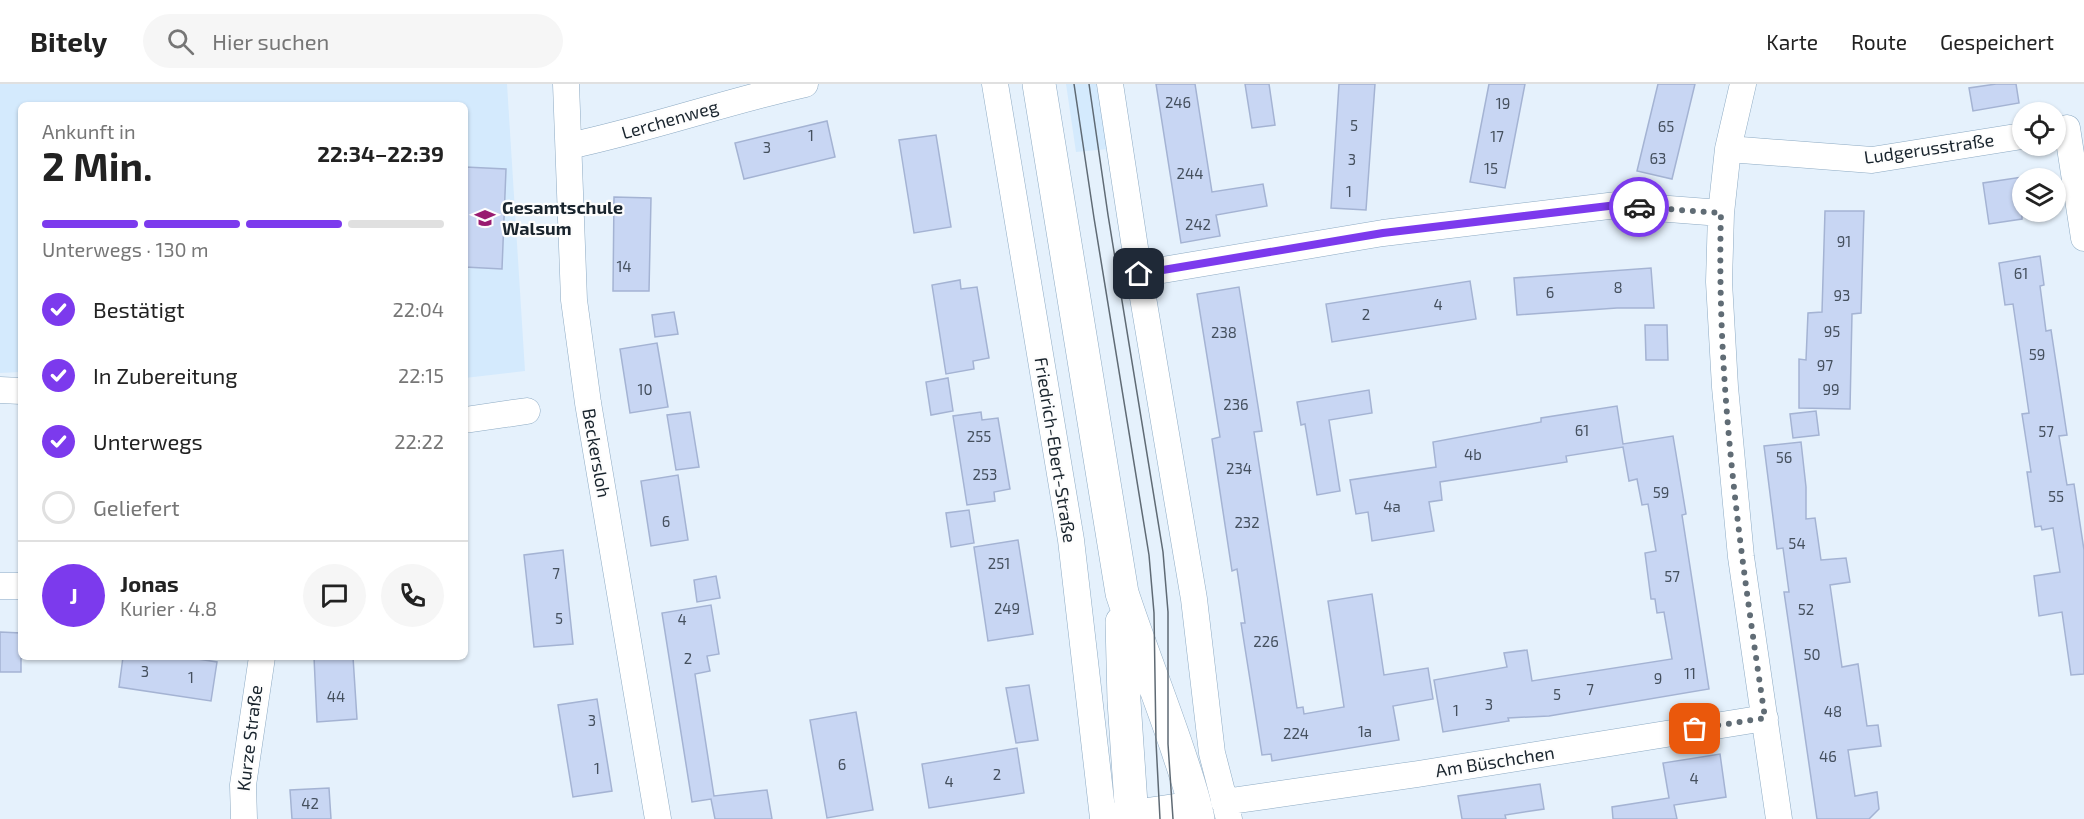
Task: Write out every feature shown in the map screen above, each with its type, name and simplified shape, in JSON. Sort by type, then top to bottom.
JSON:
[{"type":"main road","points":[[1039,84],[1122,593],[1124,701],[1116,817]]},
{"type":"main road","points":[[1122,593],[1138,643],[1168,721],[1212,811]]},
{"type":"street","name":"Beckersloh","points":[[566,84],[575,312],[588,403],[658,819]]},
{"type":"street","name":"Lerchenweg","points":[[569,146],[628,133],[747,98],[805,84]]},
{"type":"street","name":"Friedrich-Ebert-Straße","points":[[995,84],[1116,817]]},
{"type":"street","points":[[1110,84],[1139,274],[1194,599],[1212,753],[1212,811]]},
{"type":"street","points":[[1743,84],[1728,149],[1721,213],[1719,282],[1725,387],[1741,557],[1779,819]]},
{"type":"street","points":[[2069,128],[2084,238]]},
{"type":"street","name":"Ludgerusstraße","points":[[1728,149],[1872,159],[2012,138]]},
{"type":"street","points":[[1139,274],[1383,233],[1617,205],[1721,213]]},
{"type":"street","points":[[0,390],[18,391]]},
{"type":"street","points":[[468,420],[527,411]]},
{"type":"street","points":[[0,586],[18,586]]},
{"type":"street","name":"Kurze Straße","points":[[244,819],[243,785],[262,660]]},
{"type":"street","name":"Am Büschchen","points":[[1116,817],[1212,811],[1418,774],[1765,718]]},
{"type":"shaded area","points":[[0,84],[507,84],[525,371],[468,378],[468,102],[18,102],[18,372],[0,373]]},
{"type":"shaded area","points":[[1066,84],[1096,84],[1108,149],[1076,152]]},
{"type":"building","points":[[1156,84],[1195,84],[1212,192],[1263,184],[1267,206],[1216,215],[1220,236],[1181,243]]},
{"type":"building","points":[[1245,84],[1269,84],[1275,125],[1252,128]]},
{"type":"building","points":[[1339,84],[1375,84],[1366,210],[1331,208]]},
{"type":"building","points":[[1489,84],[1525,84],[1505,188],[1470,182]]},
{"type":"building","points":[[1658,84],[1695,84],[1672,179],[1637,171]]},
{"type":"building","points":[[2016,84],[2019,102],[1973,111],[1969,88]]},
{"type":"building","points":[[827,121],[835,157],[744,179],[735,143]]},
{"type":"building","points":[[936,135],[951,227],[914,233],[899,140]]},
{"type":"building","name":"Gesamtschule Walsum","points":[[468,167],[506,169],[502,269],[468,267]]},
{"type":"building","points":[[2012,179],[2012,221],[1989,224],[1983,183]]},
{"type":"building","points":[[614,197],[651,198],[649,291],[613,291]]},
{"type":"building","points":[[1825,211],[1864,211],[1861,313],[1852,314],[1850,409],[1799,408],[1799,359],[1806,360],[1808,313],[1822,312]]},
{"type":"building","points":[[2040,256],[2044,285],[2040,286],[2046,331],[2051,330],[2067,435],[2059,436],[2067,485],[2074,484],[2084,550],[2084,674],[2071,675],[2062,612],[2039,616],[2034,576],[2060,572],[2053,528],[2042,530],[2041,526],[2035,527],[2027,472],[2031,472],[2022,414],[2029,413],[2013,304],[2005,305],[1999,263]]},
{"type":"building","points":[[1651,268],[1654,308],[1617,308],[1517,315],[1514,278]]},
{"type":"building","points":[[960,280],[961,289],[977,287],[989,358],[973,361],[974,369],[946,374],[932,285]]},
{"type":"building","points":[[1470,281],[1476,319],[1332,342],[1326,304]]},
{"type":"building","points":[[1239,287],[1262,431],[1254,432],[1297,708],[1303,707],[1304,714],[1344,707],[1328,601],[1372,594],[1384,675],[1428,668],[1433,699],[1393,706],[1399,740],[1272,761],[1271,754],[1262,755],[1241,623],[1245,623],[1237,569],[1232,571],[1212,439],[1220,437],[1197,294]]},
{"type":"building","points":[[674,312],[678,334],[655,337],[652,315]]},
{"type":"building","points":[[1645,325],[1667,325],[1668,360],[1646,360]]},
{"type":"building","points":[[657,343],[668,407],[630,413],[620,349]]},
{"type":"building","points":[[948,378],[953,411],[931,415],[926,382]]},
{"type":"building","points":[[1369,390],[1372,413],[1329,420],[1340,491],[1317,495],[1305,424],[1301,425],[1297,402]]},
{"type":"building","points":[[1617,406],[1623,444],[1673,436],[1686,514],[1682,515],[1709,689],[1549,716],[1508,718],[1509,721],[1443,732],[1434,680],[1507,667],[1504,653],[1527,650],[1532,681],[1672,659],[1664,612],[1657,613],[1655,599],[1651,599],[1645,553],[1656,551],[1648,504],[1642,505],[1637,479],[1629,481],[1623,447],[1566,456],[1567,462],[1440,482],[1442,500],[1429,502],[1434,531],[1372,541],[1368,512],[1356,514],[1350,480],[1436,467],[1433,442],[1541,422],[1541,418]]},
{"type":"building","points":[[1816,411],[1819,435],[1793,438],[1790,414]]},
{"type":"building","points":[[690,412],[699,467],[676,470],[667,415]]},
{"type":"building","points":[[981,412],[982,420],[998,418],[1010,489],[994,492],[995,501],[967,505],[953,416]]},
{"type":"building","points":[[1801,442],[1806,487],[1806,519],[1815,518],[1821,560],[1846,558],[1850,582],[1830,585],[1842,667],[1858,664],[1867,726],[1878,725],[1881,746],[1848,750],[1855,796],[1877,792],[1879,809],[1869,819],[1817,819],[1784,592],[1789,592],[1783,548],[1777,549],[1764,446]]},
{"type":"building","points":[[678,475],[688,540],[651,546],[641,481]]},
{"type":"building","points":[[969,510],[974,543],[951,547],[946,513]]},
{"type":"building","points":[[1018,540],[1033,634],[988,641],[974,547]]},
{"type":"building","points":[[563,550],[573,644],[534,647],[524,555]]},
{"type":"building","points":[[716,576],[720,598],[697,602],[694,580]]},
{"type":"building","points":[[711,605],[719,654],[707,656],[710,671],[695,674],[714,796],[767,790],[772,819],[715,819],[711,799],[692,802],[662,613]]},
{"type":"building","points":[[0,632],[18,633],[18,660],[21,660],[21,672],[0,672]]},
{"type":"building","points":[[123,660],[217,662],[211,701],[119,687]]},
{"type":"building","points":[[314,660],[353,660],[357,719],[317,722]]},
{"type":"building","points":[[1029,685],[1038,740],[1016,743],[1006,688]]},
{"type":"building","points":[[597,699],[612,791],[573,797],[558,705]]},
{"type":"building","points":[[856,712],[873,810],[827,818],[810,720]]},
{"type":"building","points":[[1017,748],[1024,793],[929,808],[922,764]]},
{"type":"building","points":[[1720,754],[1726,797],[1674,805],[1677,819],[1613,819],[1612,807],[1669,798],[1663,763]]},
{"type":"building","points":[[1540,784],[1544,809],[1505,815],[1506,819],[1462,819],[1458,796]]},
{"type":"building","points":[[329,788],[331,819],[292,819],[290,790]]},
{"type":"tram line","points":[[1074,84],[1149,555],[1154,613],[1160,819]]},
{"type":"tram line","points":[[1089,84],[1163,552],[1168,612],[1168,744],[1173,819]]},
{"type":"way so far","points":[[1639,207],[1721,213],[1719,282],[1725,387],[1741,557],[1765,718],[1695,729]]},
{"type":"place","name":"Gesamtschule Walsum","points":[[485,218]]},
{"type":"route","points":[[1139,274],[1383,233],[1617,205],[1639,207]]}]
